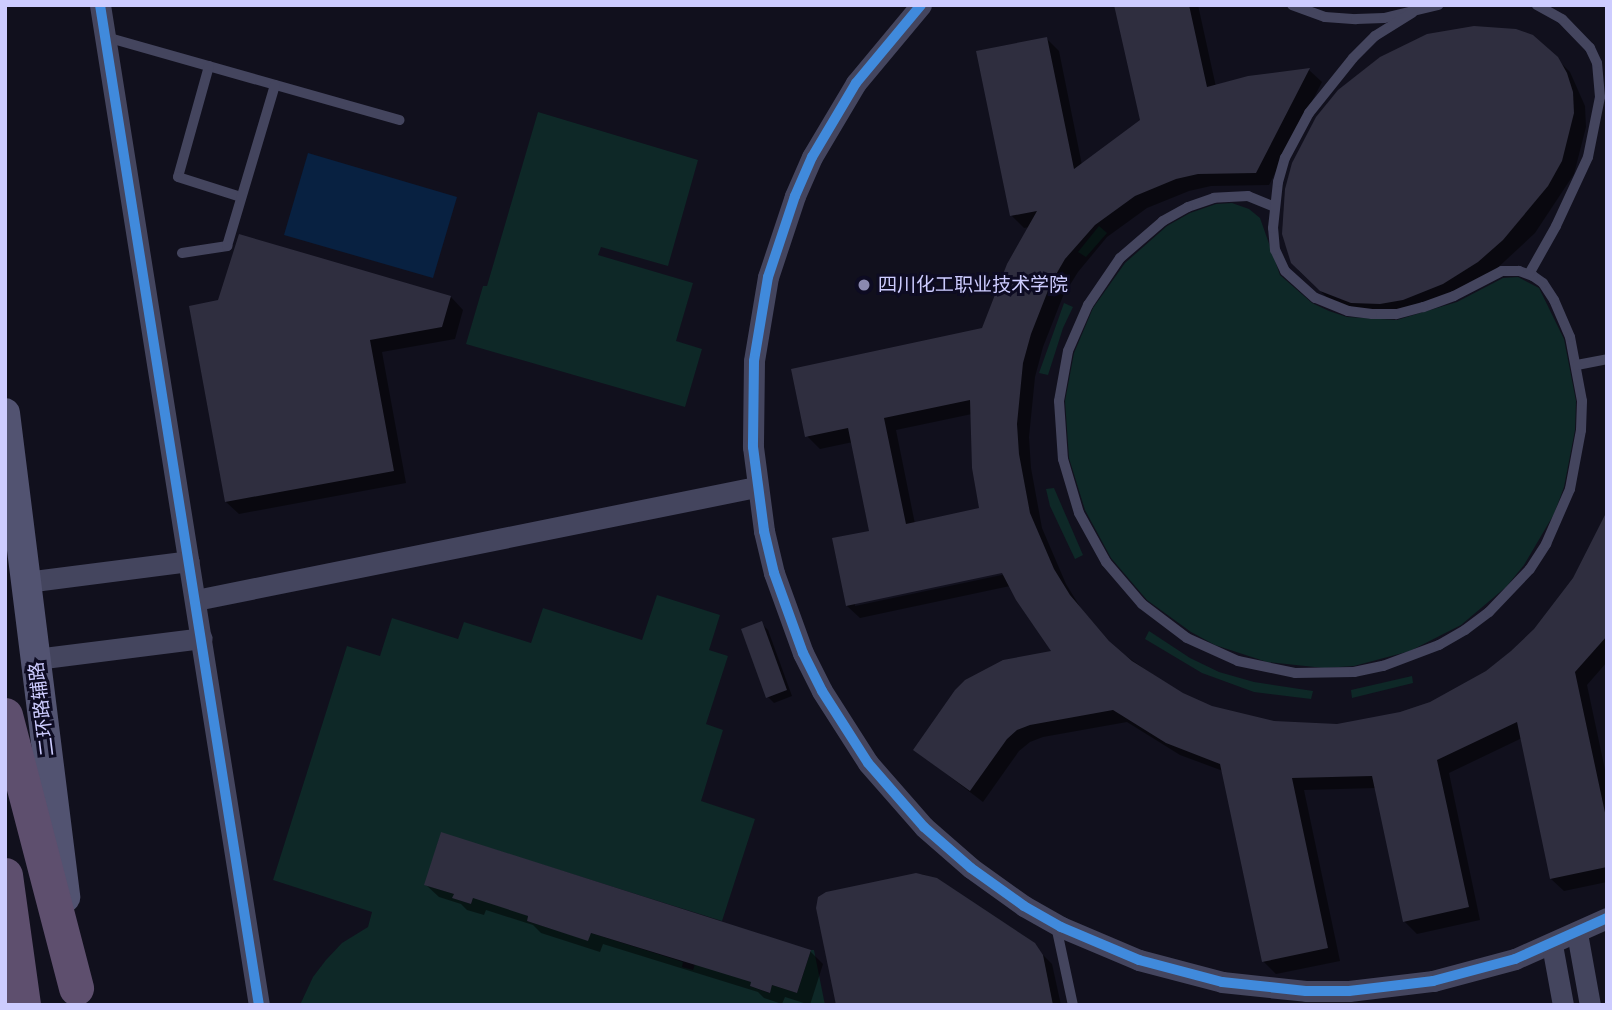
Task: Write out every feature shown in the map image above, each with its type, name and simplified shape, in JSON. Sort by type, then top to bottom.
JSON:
[{"type":"highway","points":[[5,715],[77,996]]},
{"type":"highway","points":[[5,875],[23,1005]]},
{"type":"main road","name":"二环路辅路","points":[[5,413],[77,996]]},
{"type":"street","points":[[100,5],[259,1005]]},
{"type":"street","points":[[921,5],[881,49],[832,119],[794,196],[780,236],[760,319],[754,361],[752,436],[756,486],[769,552],[787,613],[817,682],[868,763],[924,827],[989,882],[1055,923],[1107,948],[1180,973],[1232,984],[1306,991],[1391,988],[1433,981],[1485,969],[1552,945],[1607,918]]},
{"type":"street","points":[[196,600],[756,486]]},
{"type":"street","points":[[26,582],[190,561]]},
{"type":"street","points":[[36,659],[202,638]]},
{"type":"street","points":[[1577,933],[1590,1005]]},
{"type":"street","points":[[1552,945],[1563,1005]]},
{"type":"lane","points":[[1292,5],[1325,17],[1356,19],[1412,13],[1438,5]]},
{"type":"lane","points":[[1529,274],[1556,226],[1588,157],[1601,97],[1597,63],[1590,48],[1562,19],[1537,5]]},
{"type":"lane","points":[[1275,207],[1248,196],[1214,198],[1188,207],[1141,238],[1108,273],[1088,304],[1068,351],[1059,401],[1062,449],[1079,513],[1101,554],[1123,584],[1164,622],[1187,638],[1238,661],[1265,668],[1324,674],[1383,666],[1439,645],[1465,630],[1496,605],[1530,569],[1560,517],[1578,460],[1581,430],[1582,401],[1570,337],[1554,300],[1543,283],[1529,274],[1502,271],[1454,296],[1396,314],[1348,311],[1315,298],[1285,271],[1275,250],[1275,207],[1285,158],[1309,113],[1353,58],[1375,36],[1412,13]]},
{"type":"lane","points":[[106,37],[399,120]]},
{"type":"lane","points":[[209,66],[178,177],[241,197]]},
{"type":"lane","points":[[182,253],[227,246],[275,85]]},
{"type":"lane","points":[[1577,365],[1607,359]]},
{"type":"lane","points":[[1055,923],[1073,1005]]},
{"type":"green space","points":[[538,112],[698,160],[668,266],[601,247],[598,255],[693,283],[676,341],[702,349],[685,407],[466,344],[483,286],[487,286]]},
{"type":"green space","points":[[1232,203],[1249,209],[1260,218],[1280,275],[1312,303],[1329,311],[1347,317],[1397,320],[1457,302],[1503,278],[1518,277],[1539,288],[1564,339],[1576,401],[1575,430],[1564,487],[1554,514],[1524,565],[1506,587],[1461,625],[1410,651],[1354,666],[1324,668],[1267,662],[1215,645],[1191,632],[1147,600],[1111,558],[1085,510],[1069,458],[1065,401],[1074,353],[1093,308],[1125,263],[1167,226],[1190,213],[1216,204]]},
{"type":"green space","points":[[1099,226],[1107,233],[1086,257],[1078,252]]},
{"type":"green space","points":[[1064,303],[1073,307],[1063,328],[1048,375],[1039,373]]},
{"type":"green space","points":[[1054,488],[1083,555],[1075,559],[1050,506],[1046,489]]},
{"type":"green space","points":[[657,595],[720,615],[709,650],[728,656],[706,724],[723,730],[701,801],[755,819],[722,921],[441,833],[425,885],[454,894],[453,898],[471,904],[478,884],[528,916],[527,921],[587,940],[591,933],[683,962],[682,967],[693,970],[695,964],[757,964],[750,986],[769,993],[772,985],[797,993],[811,950],[814,950],[825,1005],[300,1005],[313,977],[326,960],[342,943],[368,927],[372,912],[273,880],[347,646],[380,656],[392,618],[458,639],[464,622],[531,643],[543,608],[642,640]]},
{"type":"green space","points":[[1149,631],[1190,658],[1219,672],[1254,682],[1313,691],[1311,699],[1254,692],[1202,673],[1145,639]]},
{"type":"green space","points":[[1412,676],[1413,683],[1352,698],[1351,690]]},
{"type":"water","points":[[308,153],[457,197],[433,278],[284,235]]},
{"type":"building","points":[[1114,5],[1189,5],[1207,87],[1248,76],[1310,68],[1256,173],[1198,174],[1176,179],[1135,196],[1095,225],[1065,259],[1051,283],[1023,363],[1017,424],[1019,454],[1030,513],[1054,569],[1070,595],[1109,641],[1132,661],[1183,693],[1212,706],[1274,721],[1337,724],[1400,712],[1430,702],[1486,671],[1534,629],[1573,578],[1607,511],[1607,636],[1575,672],[1607,822],[1607,867],[1550,879],[1517,722],[1437,760],[1469,907],[1403,922],[1372,776],[1292,778],[1328,948],[1262,962],[1220,764],[1166,743],[1113,710],[1030,725],[1017,730],[1007,739],[970,791],[913,750],[965,680],[1003,660],[1051,651],[1016,600],[1002,573],[846,606],[832,538],[869,531],[848,428],[805,437],[791,369],[982,328],[1007,264],[1037,211],[1010,216],[976,51],[1047,37],[1074,169],[1140,120]],"holes":[[[970,400],[972,468],[979,508],[906,524],[884,418]]]},
{"type":"building","points":[[1474,26],[1516,29],[1533,35],[1558,57],[1567,73],[1573,92],[1574,113],[1562,161],[1548,186],[1503,240],[1478,262],[1443,284],[1403,300],[1380,304],[1351,303],[1320,291],[1291,263],[1282,234],[1285,189],[1292,163],[1316,117],[1338,90],[1380,57],[1427,34]]},
{"type":"building","points":[[239,234],[451,296],[442,327],[370,340],[394,471],[225,502],[189,306],[218,300]]},
{"type":"building","points":[[762,621],[787,690],[766,698],[741,629]]},
{"type":"building","points":[[441,832],[811,950],[797,993],[772,985],[770,993],[750,986],[751,982],[591,933],[588,941],[527,921],[528,916],[473,898],[471,904],[452,898],[454,894],[424,885]]},
{"type":"building","points":[[916,873],[937,878],[1035,943],[1043,955],[1053,1005],[836,1005],[816,908],[818,897],[826,892]]},
{"type":"cycle path","points":[[100,5],[259,1005]]},
{"type":"cycle path","points":[[921,5],[856,83],[812,157],[795,196],[768,277],[754,361],[753,447],[764,531],[774,573],[803,653],[822,691],[868,763],[924,827],[971,868],[1024,906],[1061,927],[1139,960],[1222,982],[1306,991],[1349,991],[1433,981],[1515,959],[1607,918]]},
{"type":"place","name":"四川化工职业技术学院","points":[[864,285]]}]
